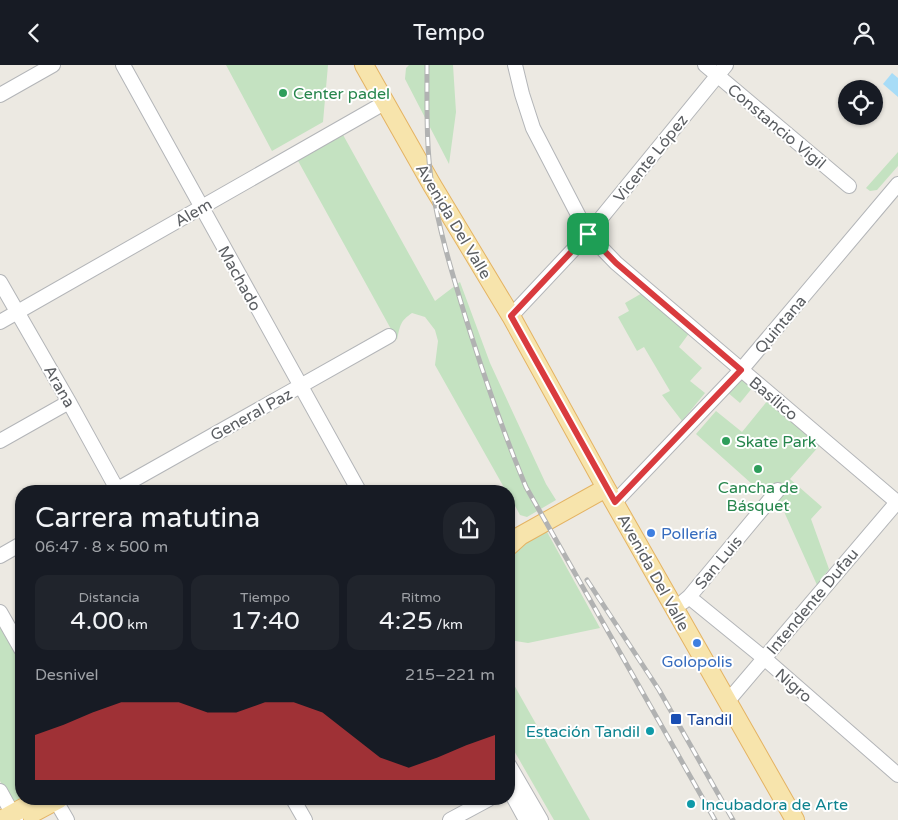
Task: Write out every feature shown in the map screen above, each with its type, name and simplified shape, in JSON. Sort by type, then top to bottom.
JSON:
[{"type":"main road","name":"Avenida Del Valle","points":[[364,65],[432,185],[511,316],[794,820]]},
{"type":"main road","points":[[515,539],[610,495]]},
{"type":"main road","points":[[13,818],[39,805]]},
{"type":"street","points":[[0,95],[53,65]]},
{"type":"street","name":"Machado","points":[[123,65],[356,485]]},
{"type":"street","name":"Basílico","points":[[516,65],[532,128],[588,234],[616,263],[898,502]]},
{"type":"street","name":"Constancio Vigil","points":[[705,65],[722,70],[849,186]]},
{"type":"street","name":"Vicente López","points":[[511,316],[588,234],[722,70]]},
{"type":"street","name":"Alem","points":[[0,322],[386,102]]},
{"type":"street","name":"Quintana","points":[[610,495],[741,370],[898,184]]},
{"type":"street","name":"Arana","points":[[0,282],[69,402],[113,485]]},
{"type":"street","name":"General Paz","points":[[127,485],[389,336]]},
{"type":"street","points":[[0,441],[69,402]]},
{"type":"street","name":"San Luis","points":[[675,609],[689,597],[778,490]]},
{"type":"street","name":"Intendente Dufau","points":[[728,702],[898,502]]},
{"type":"street","points":[[0,556],[15,547]]},
{"type":"street","name":"Nigro","points":[[689,597],[898,775]]},
{"type":"street","points":[[0,612],[15,638]]},
{"type":"street","points":[[515,790],[541,820]]},
{"type":"street","points":[[0,791],[13,818]]},
{"type":"street","points":[[515,793],[526,820]]},
{"type":"street","points":[[56,805],[67,820]]},
{"type":"street","points":[[297,805],[306,820]]},
{"type":"street","points":[[450,820],[478,805]]},
{"type":"green space","name":"Center padel","points":[[226,65],[328,65],[323,122],[272,151]]},
{"type":"green space","points":[[409,65],[453,65],[456,112],[449,164],[405,79],[406,68]]},
{"type":"green space","points":[[342,133],[435,301],[460,282],[490,363],[546,484],[556,500],[527,517],[520,515],[515,506],[515,485],[503,485],[435,365],[438,341],[435,330],[425,317],[412,313],[401,324],[397,340],[297,159]]},
{"type":"green space","points":[[898,152],[898,166],[877,190],[870,191],[866,188]]},
{"type":"green space","points":[[644,292],[690,332],[679,347],[702,368],[690,381],[705,393],[682,421],[662,395],[670,391],[644,347],[637,351],[618,317],[629,311],[625,303]]},
{"type":"green space","points":[[740,376],[753,387],[740,403],[727,392]]},
{"type":"green space","points":[[768,400],[820,445],[790,479],[822,507],[811,519],[829,569],[817,585],[777,496],[772,502],[696,434],[716,411],[742,432]]},
{"type":"green space","points":[[546,530],[600,628],[528,643],[515,641],[515,548]]},
{"type":"green space","points":[[0,625],[15,651],[15,805],[19,805],[14,808],[0,781]]},
{"type":"green space","points":[[515,687],[590,820],[554,820],[515,752]]},
{"type":"water","points":[[892,73],[898,78],[898,97],[883,84]]},
{"type":"railway","points":[[427,65],[429,156],[438,220],[466,319],[509,446],[526,487],[715,820]]},
{"type":"railway","points":[[587,580],[659,690],[733,820]]},
{"type":"place","name":"Center padel","points":[[283,93]]},
{"type":"place","name":"Skate Park","points":[[726,441]]},
{"type":"place","name":"Cancha de Básquet","points":[[758,469]]},
{"type":"place","name":"Pollería","points":[[651,533]]},
{"type":"place","name":"Golopolis","points":[[697,643]]},
{"type":"place","name":"Tandil","points":[[676,719]]},
{"type":"place","name":"Estación Tandil","points":[[650,731]]},
{"type":"place","name":"Incubadora de Arte","points":[[691,804]]},
{"type":"route","points":[[588,234],[616,263],[741,370],[615,502],[511,316],[588,234]]}]
